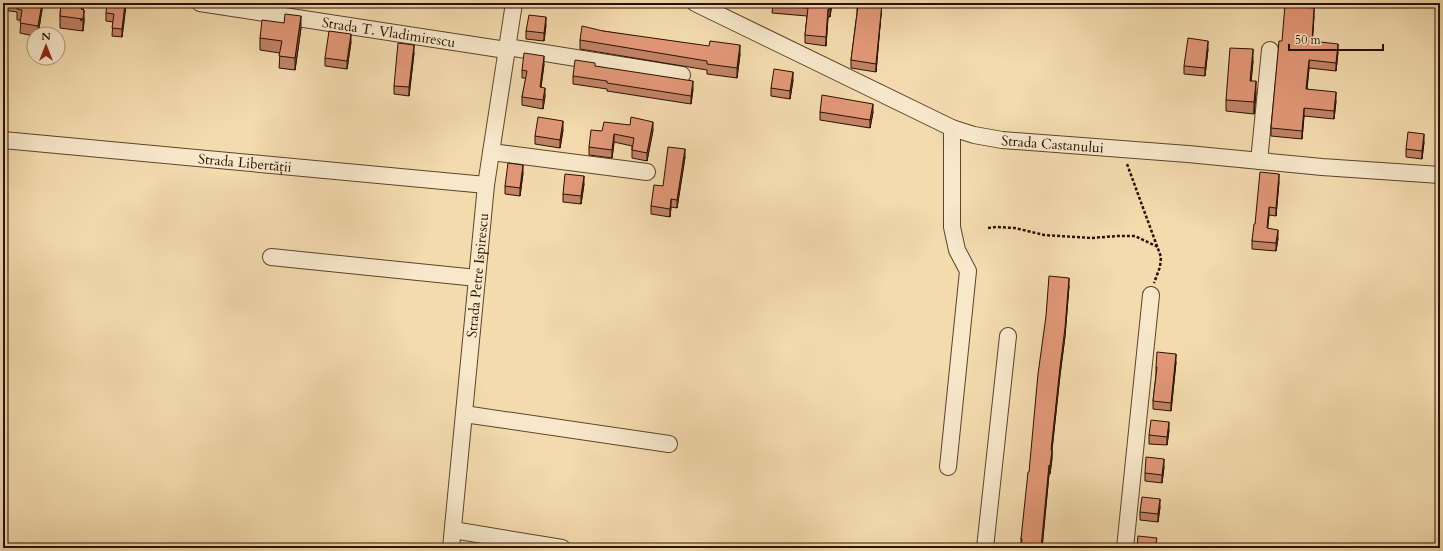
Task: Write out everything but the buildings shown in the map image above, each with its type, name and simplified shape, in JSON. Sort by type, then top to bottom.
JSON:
[{"type":"street","name":"Strada T. Vladimirescu","points":[[200,3],[682,74]]},
{"type":"street","name":"Strada Petre Ispirescu","points":[[451,548],[486,185],[514,3]]},
{"type":"street","name":"Strada Castanului","points":[[695,3],[952,128],[974,135],[1002,140],[1440,176]]},
{"type":"street","points":[[1259,161],[1270,50]]},
{"type":"street","points":[[948,467],[968,276],[968,270],[957,250],[952,227],[952,128]]},
{"type":"street","name":"Strada Libertății","points":[[3,140],[486,185]]},
{"type":"street","points":[[491,152],[647,172]]},
{"type":"street","points":[[271,257],[477,278]]},
{"type":"street","points":[[1125,548],[1151,295]]},
{"type":"street","points":[[985,548],[1008,336]]},
{"type":"street","points":[[464,414],[669,444]]},
{"type":"street","points":[[453,530],[562,548]]},
{"type":"path","points":[[1120,149],[1130,170],[1153,239],[1158,247],[1161,257],[1160,267],[1151,295]]},
{"type":"path","points":[[988,228],[1015,228],[1044,235],[1092,238],[1135,236],[1158,247]]}]
